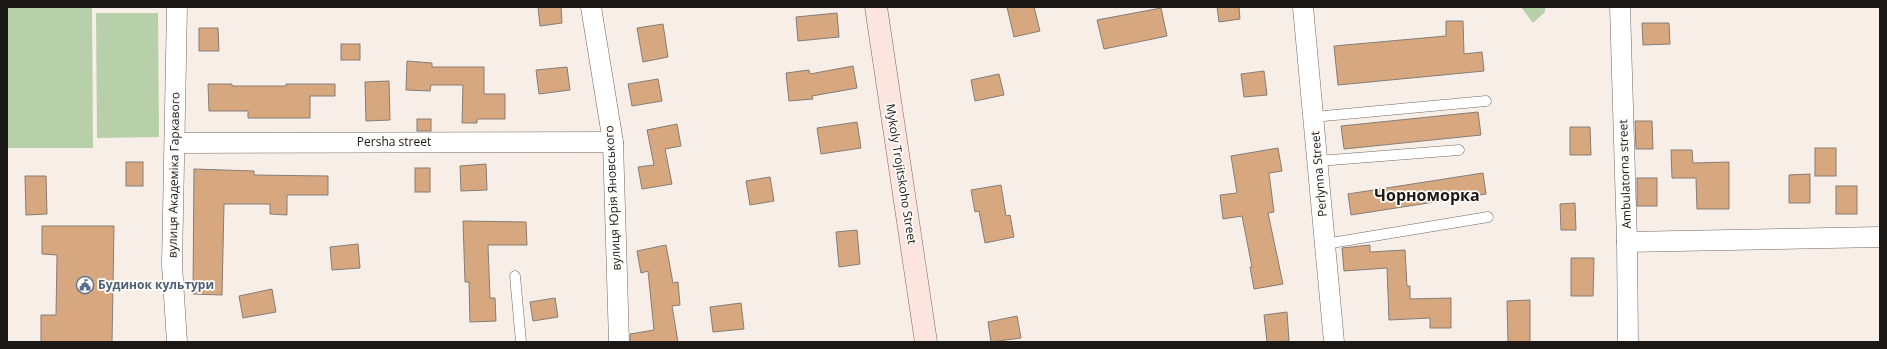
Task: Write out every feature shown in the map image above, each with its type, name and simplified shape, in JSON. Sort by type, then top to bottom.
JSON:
[{"type":"street","name":"вулиця Академіка Гаркавого","points":[[177,7],[176,143],[172,265],[177,342]]},
{"type":"street","name":"вулиця Юрія Яновського","points":[[591,7],[612,142],[619,342]]},
{"type":"street","name":"Mykoly Trojitskoho Street","points":[[876,7],[926,342]]},
{"type":"street","name":"Perlynna Street","points":[[1303,7],[1334,342]]},
{"type":"street","name":"Ambulatorna street","points":[[1620,7],[1628,242],[1628,342]]},
{"type":"street","name":"Persha street","points":[[176,143],[612,142]]},
{"type":"street","points":[[1628,242],[1880,237]]},
{"type":"lane","points":[[1313,117],[1486,101]]},
{"type":"lane","points":[[1318,161],[1459,150]]},
{"type":"lane","points":[[1325,244],[1488,217]]},
{"type":"lane","points":[[515,276],[521,342]]},
{"type":"green space","points":[[7,7],[92,7],[93,148],[7,148]]},
{"type":"green space","points":[[1521,7],[1545,7],[1545,12],[1533,23]]},
{"type":"green space","points":[[96,13],[158,13],[159,137],[97,138]]},
{"type":"building","points":[[538,7],[561,7],[562,23],[540,26]]},
{"type":"building","points":[[1007,7],[1034,7],[1040,31],[1014,37]]},
{"type":"building","points":[[1217,7],[1239,7],[1240,19],[1219,22]]},
{"type":"building","points":[[1161,8],[1167,36],[1104,49],[1097,20]]},
{"type":"building","points":[[837,13],[839,37],[798,41],[796,17]]},
{"type":"building","points":[[1446,21],[1463,21],[1464,54],[1482,52],[1484,71],[1338,85],[1334,46],[1446,36]]},
{"type":"building","points":[[1642,23],[1669,23],[1670,44],[1643,45]]},
{"type":"building","points":[[663,24],[668,57],[643,62],[637,28]]},
{"type":"building","points":[[199,28],[218,28],[219,51],[199,51]]},
{"type":"building","points":[[341,44],[360,44],[360,60],[341,60]]},
{"type":"building","points":[[407,61],[432,63],[432,67],[484,67],[484,94],[505,94],[505,119],[477,119],[477,123],[462,123],[463,85],[431,85],[430,91],[406,90]]},
{"type":"building","points":[[853,66],[857,88],[812,96],[813,99],[789,101],[786,73],[809,70],[810,74]]},
{"type":"building","points":[[567,67],[570,90],[539,94],[536,70]]},
{"type":"building","points":[[1264,71],[1267,95],[1244,97],[1241,74]]},
{"type":"building","points":[[999,74],[1004,95],[975,101],[971,80]]},
{"type":"building","points":[[658,79],[662,101],[632,106],[628,84]]},
{"type":"building","points":[[389,81],[390,120],[366,121],[365,82]]},
{"type":"building","points":[[208,84],[232,84],[232,86],[286,86],[286,84],[335,84],[335,96],[310,96],[310,118],[248,118],[248,111],[209,111]]},
{"type":"building","points":[[1478,112],[1481,135],[1344,149],[1341,126]]},
{"type":"building","points":[[417,119],[431,119],[431,131],[417,131]]},
{"type":"building","points":[[1635,121],[1652,121],[1653,149],[1636,149]]},
{"type":"building","points":[[857,122],[861,148],[821,154],[817,128]]},
{"type":"building","points":[[677,124],[681,146],[665,149],[672,184],[642,189],[638,167],[654,165],[647,130]]},
{"type":"building","points":[[1570,127],[1590,127],[1591,155],[1570,155]]},
{"type":"building","points":[[1278,148],[1282,171],[1269,173],[1274,212],[1268,213],[1283,284],[1254,289],[1250,267],[1252,267],[1242,216],[1223,219],[1220,195],[1237,193],[1231,156]]},
{"type":"building","points":[[1815,148],[1836,148],[1836,176],[1815,176]]},
{"type":"building","points":[[1671,150],[1692,150],[1693,163],[1729,162],[1729,209],[1697,209],[1696,178],[1672,178]]},
{"type":"building","points":[[126,162],[143,162],[143,186],[126,186]]},
{"type":"building","points":[[486,164],[487,190],[461,191],[460,166]]},
{"type":"building","points":[[415,168],[430,168],[430,192],[415,192]]},
{"type":"building","points":[[194,169],[254,171],[254,175],[328,176],[328,195],[287,195],[287,215],[270,214],[270,204],[224,204],[222,295],[193,294]]},
{"type":"building","points":[[1483,173],[1486,194],[1351,215],[1348,194]]},
{"type":"building","points":[[1810,174],[1810,203],[1789,203],[1789,175]]},
{"type":"building","points":[[25,176],[46,176],[47,214],[26,215]]},
{"type":"building","points":[[770,177],[774,201],[750,205],[746,181]]},
{"type":"building","points":[[1637,178],[1657,178],[1657,206],[1637,206]]},
{"type":"building","points":[[1001,185],[1006,216],[1010,215],[1014,237],[985,243],[979,211],[975,212],[971,190]]},
{"type":"building","points":[[1836,186],[1857,186],[1857,214],[1836,214]]},
{"type":"building","points":[[1575,203],[1576,230],[1561,230],[1560,204]]},
{"type":"building","points":[[463,221],[526,222],[527,245],[488,245],[490,298],[495,298],[496,321],[470,322],[469,282],[465,282]]},
{"type":"building","name":"Будинок культури","points":[[42,226],[114,226],[112,342],[41,342],[41,315],[56,315],[57,255],[42,254]]},
{"type":"building","points":[[857,230],[860,264],[839,267],[836,232]]},
{"type":"building","points":[[358,244],[360,268],[332,270],[330,247]]},
{"type":"building","points":[[666,245],[673,283],[678,282],[680,305],[672,306],[678,342],[630,342],[630,334],[654,330],[648,271],[641,273],[637,251]]},
{"type":"building","points":[[1370,245],[1370,252],[1405,250],[1407,286],[1410,286],[1410,299],[1451,298],[1451,328],[1430,328],[1430,318],[1389,320],[1387,268],[1344,271],[1342,248]]},
{"type":"building","points":[[1571,258],[1594,258],[1593,296],[1571,296]]},
{"type":"building","points":[[272,289],[276,312],[243,318],[239,296]]},
{"type":"building","points":[[555,298],[558,317],[533,321],[530,302]]},
{"type":"building","points":[[1530,300],[1530,342],[1508,342],[1507,301]]},
{"type":"building","points":[[741,303],[744,329],[713,332],[710,307]]},
{"type":"building","points":[[1287,312],[1289,341],[1267,342],[1264,315]]},
{"type":"building","points":[[1017,316],[1021,338],[991,342],[988,322]]},
{"type":"place","name":"Будинок культури","points":[[85,285]]},
{"type":"district","name":"Чорноморка","points":[[1427,195]]}]
